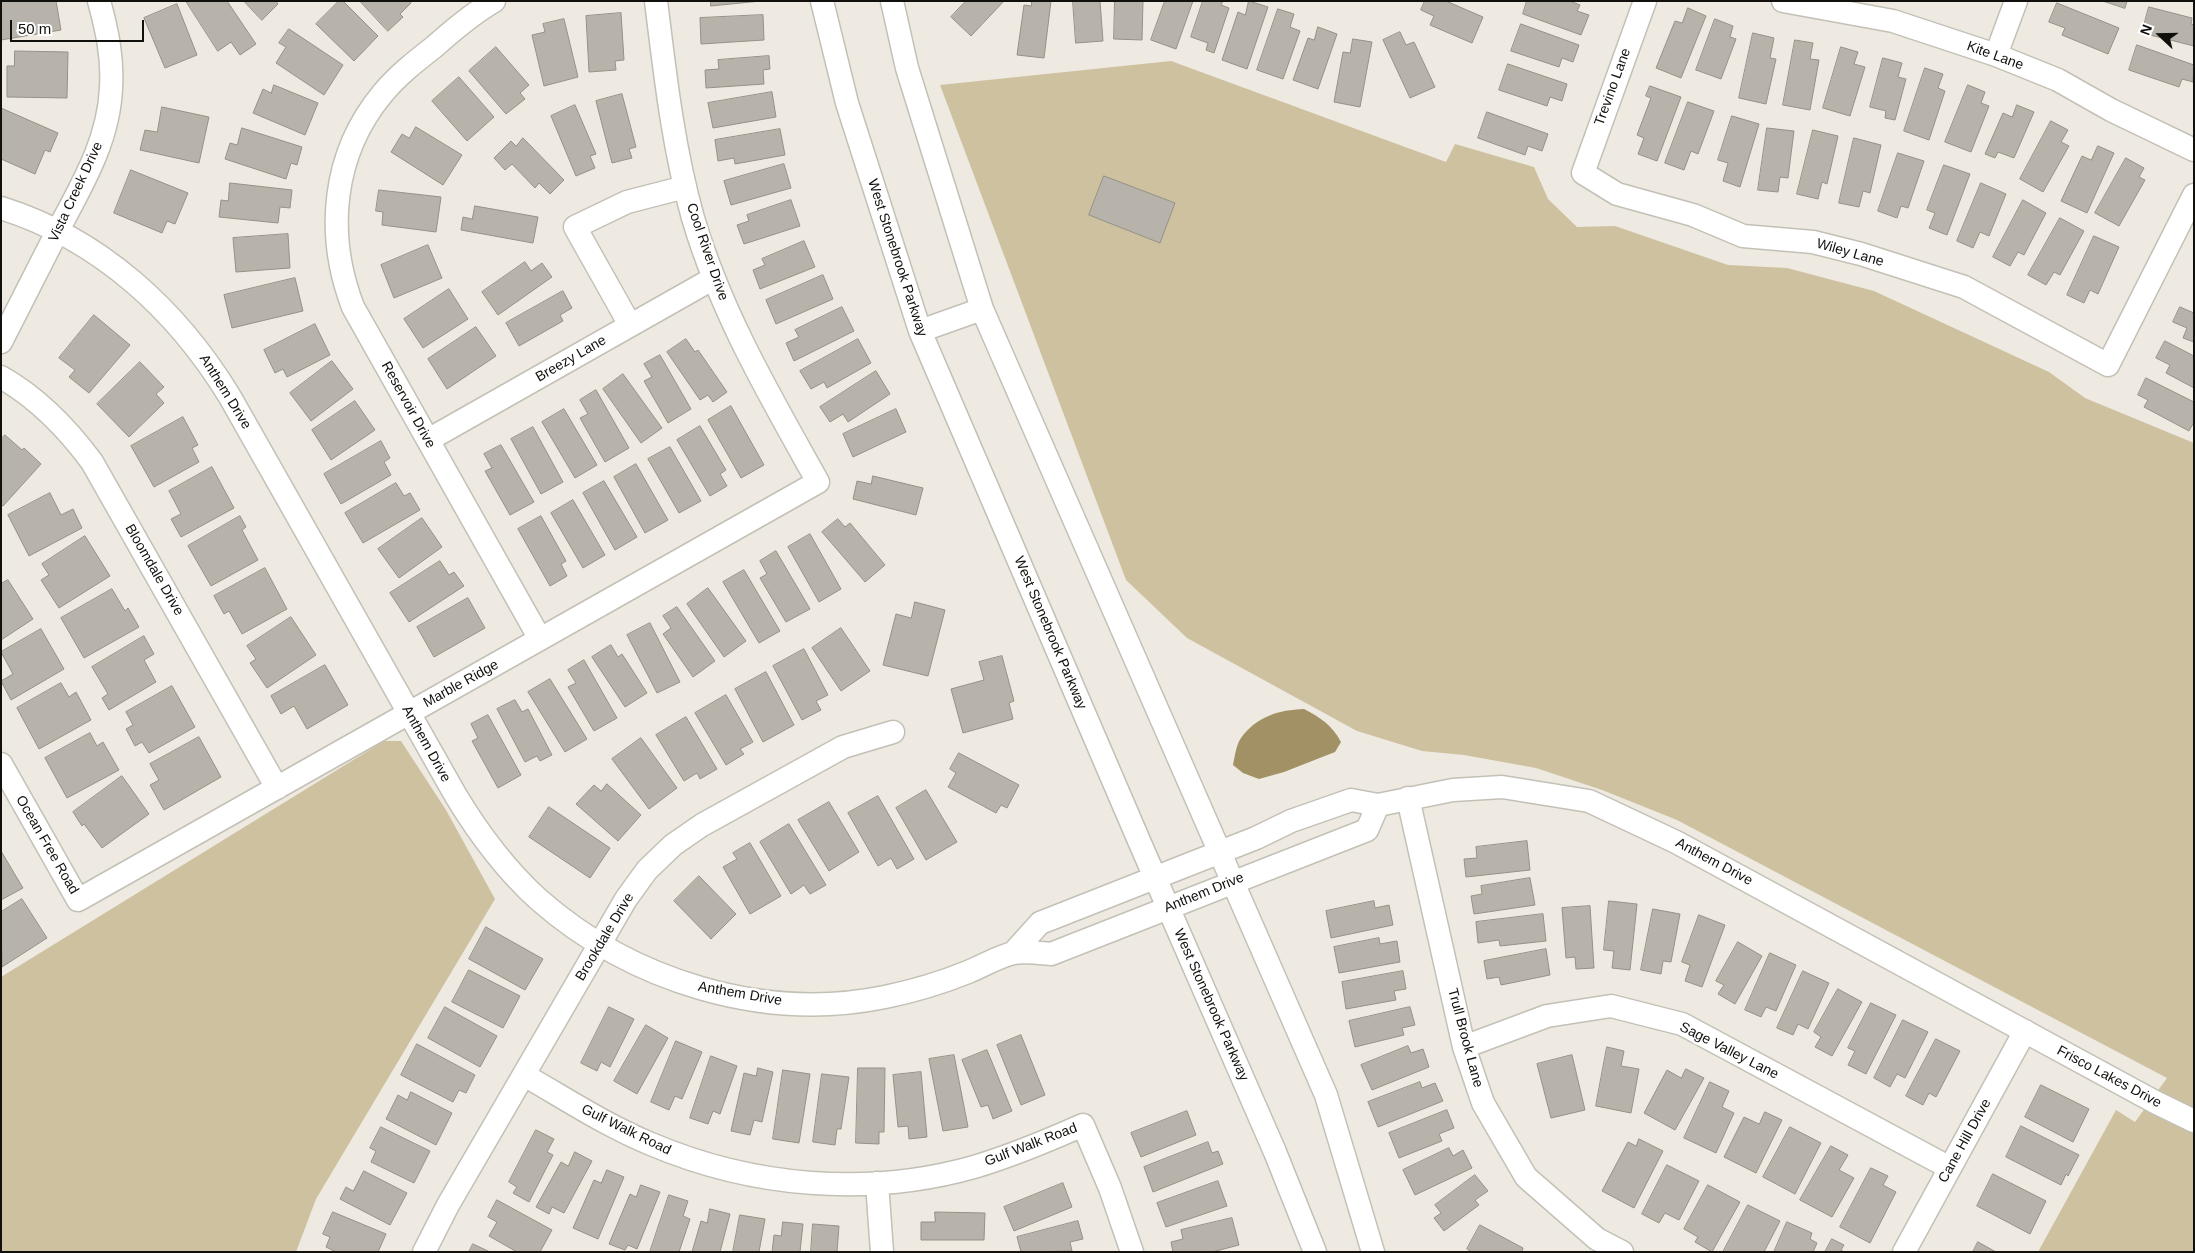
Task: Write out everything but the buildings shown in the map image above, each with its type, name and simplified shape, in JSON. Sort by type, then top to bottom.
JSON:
[{"type":"street","name":"Vista Creek Drive","points":[[1,342],[98,150],[109,110],[112,69],[110,48],[99,1]]},
{"type":"street","name":"Reservoir Drive","points":[[494,1],[462,23],[396,79],[373,106],[354,138],[342,173],[336,212],[338,251],[353,307],[540,639]]},
{"type":"street","name":"Cool River Drive","points":[[656,1],[671,120],[685,186],[696,225],[714,278],[747,354],[818,482]]},
{"type":"street","name":"West Stonebrook Parkway","points":[[822,1],[847,103],[920,331],[1275,1152],[1315,1252]]},
{"type":"street","points":[[892,1],[907,68],[982,309],[1326,1095],[1373,1252]]},
{"type":"street","name":"Trevino Lane","points":[[1583,173],[1645,1]]},
{"type":"street","name":"Kite Lane","points":[[1782,1],[1893,20],[1996,55],[2058,80],[2111,110],[2194,150]]},
{"type":"street","points":[[1996,55],[2016,1]]},
{"type":"street","name":"Wiley Lane","points":[[1583,173],[1617,194],[1693,215],[1743,236],[1813,242],[1861,254],[1964,286],[2108,365],[2194,195]]},
{"type":"street","points":[[630,325],[575,228],[626,202],[685,186]]},
{"type":"street","name":"Anthem Drive","points":[[1,208],[58,231],[82,244],[126,275],[166,311],[200,352],[230,397],[465,811],[501,860],[550,910],[600,945],[626,959],[680,982],[737,997],[795,1003],[854,1001],[912,991],[940,983],[1013,953],[1052,954],[1368,830],[1378,806]]},
{"type":"street","name":"Breezy Lane","points":[[428,440],[714,278]]},
{"type":"street","points":[[920,331],[982,309]]},
{"type":"street","name":"Bloomdale Drive","points":[[1,377],[45,409],[62,425],[92,462],[277,788]]},
{"type":"street","name":"Marble Ridge","points":[[78,900],[818,482]]},
{"type":"street","name":"Brookdale Drive","points":[[424,1252],[448,1205],[626,899],[647,870],[687,834],[843,747],[893,732]]},
{"type":"street","name":"Ocean Free Road","points":[[1,764],[78,900]]},
{"type":"street","name":"Anthem Drive","points":[[1013,953],[1040,923],[1220,852],[1290,821],[1351,800],[1378,806],[1408,798],[1453,790],[1502,787],[1589,801],[1676,842],[2025,1031]]},
{"type":"street","name":"Trull Brook Lane","points":[[1408,798],[1464,1047],[1483,1103],[1526,1177],[1593,1245],[1622,1252]]},
{"type":"street","name":"Sage Valley Lane","points":[[1464,1047],[1548,1016],[1611,1006],[1682,1024],[1950,1168]]},
{"type":"street","name":"Frisco Lakes Drive","points":[[2025,1031],[2155,1102],[2194,1121]]},
{"type":"street","name":"Cane Hill Drive","points":[[1904,1252],[2025,1031]]},
{"type":"street","name":"Gulf Walk Road","points":[[524,1075],[623,1131],[650,1144],[704,1164],[790,1181],[848,1184],[877,1183],[941,1175],[1025,1150],[1084,1126],[1110,1188],[1132,1252]]},
{"type":"street","points":[[877,1183],[882,1252]]},
{"type":"shaded area","points":[[1171,61],[1446,162],[1455,144],[1534,167],[1548,199],[1577,227],[1615,226],[1728,265],[1787,268],[1874,291],[2049,372],[2085,398],[2194,443],[2194,1252],[2038,1252],[2116,1110],[2135,1122],[2167,1078],[1677,820],[1602,790],[1536,768],[1464,755],[1422,751],[1357,731],[1187,638],[1126,580],[940,85]]},
{"type":"shaded area","points":[[1304,709],[1325,722],[1338,736],[1341,742],[1335,752],[1284,772],[1259,779],[1243,773],[1233,765],[1239,741],[1254,724],[1277,713]]},
{"type":"shaded area","points":[[384,741],[401,741],[446,810],[495,899],[316,1199],[296,1252],[1,1252],[1,977]]}]
